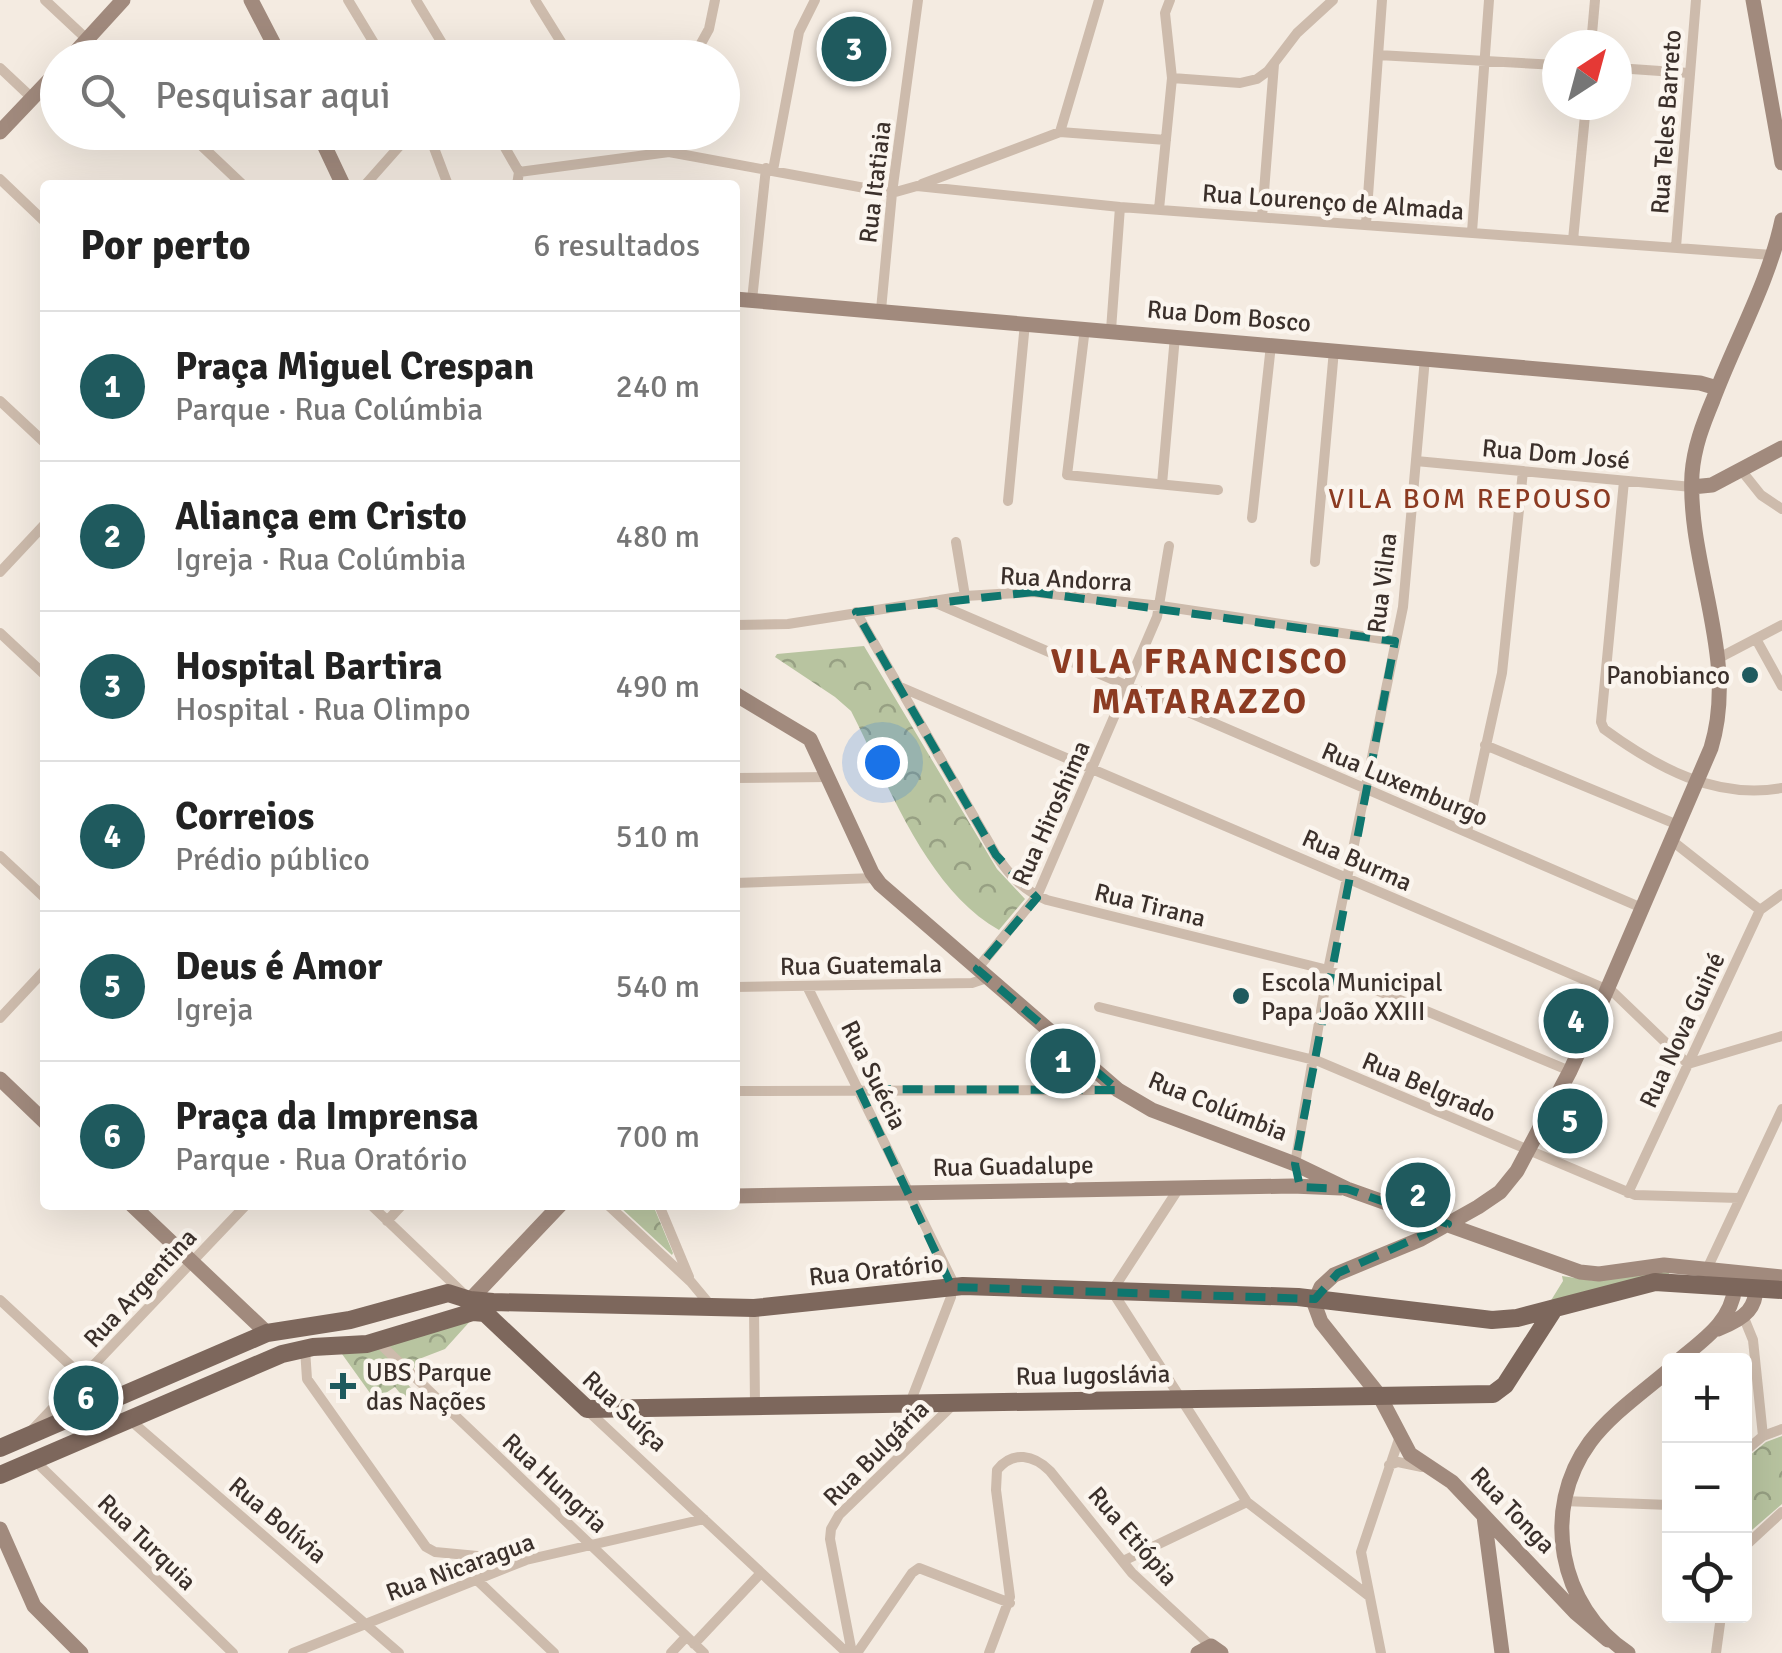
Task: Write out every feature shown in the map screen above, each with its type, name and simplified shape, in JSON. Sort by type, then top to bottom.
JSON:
[{"type":"main road","points":[[87,40],[123,0]]},
{"type":"main road","points":[[251,0],[272,40]]},
{"type":"main road","points":[[1753,0],[1782,163]]},
{"type":"main road","points":[[0,132],[40,90]]},
{"type":"main road","points":[[317,150],[330,180]]},
{"type":"main road","points":[[326,150],[341,180]]},
{"type":"main road","points":[[1324,1300],[1359,1265],[1448,1224],[1500,1192],[1530,1151],[1607,990],[1696,782],[1720,718],[1717,659],[1692,487],[1695,449],[1782,220]]},
{"type":"main road","name":"Rua Dom Bosco","points":[[740,299],[1700,383],[1717,388]]},
{"type":"main road","points":[[1692,487],[1708,487],[1782,448]]},
{"type":"main road","name":"Rua Colúmbia","points":[[740,697],[805,734],[829,776],[875,878],[1118,1090],[1152,1110],[1295,1164],[1347,1189],[1590,1275],[1664,1265],[1771,1280]]},
{"type":"main road","points":[[0,1080],[40,1117]]},
{"type":"main road","points":[[1292,1186],[1297,1175],[1295,1164]]},
{"type":"main road","name":"Rua Guadalupe","points":[[740,1196],[1292,1186],[1347,1189]]},
{"type":"main road","points":[[137,1210],[267,1333]]},
{"type":"main road","points":[[470,1300],[555,1210]]},
{"type":"main road","points":[[1713,1331],[1744,1318],[1771,1280]]},
{"type":"main road","name":"Rua Oratório","points":[[0,1448],[267,1333],[350,1320],[440,1293],[470,1300],[754,1308],[952,1287],[1112,1290],[1324,1300],[1492,1320],[1554,1309],[1655,1282],[1735,1288],[1771,1280]]},
{"type":"main road","points":[[1687,1353],[1729,1312],[1735,1288]]},
{"type":"main road","name":"Rua Tonga","points":[[1324,1300],[1336,1342],[1379,1394],[1410,1454],[1452,1482],[1580,1618],[1628,1653]]},
{"type":"main road","name":"Rua Iugoslávia","points":[[586,1409],[1498,1394],[1554,1309]]},
{"type":"main road","points":[[238,1346],[245,1326],[242,1310]]},
{"type":"main road","points":[[0,1475],[275,1357],[304,1349],[378,1342],[468,1313],[485,1314]]},
{"type":"main road","name":"Rua Suíça","points":[[485,1314],[586,1409]]},
{"type":"main road","points":[[1608,1640],[1586,1611],[1568,1572],[1561,1538],[1563,1501],[1572,1473],[1596,1435],[1662,1376]]},
{"type":"main road","points":[[1484,1516],[1502,1653]]},
{"type":"main road","points":[[1,1534],[34,1606],[80,1653]]},
{"type":"main road","name":"Rua Tonga","points":[[1546,1581],[1557,1582],[1568,1572]]},
{"type":"street","points":[[46,0],[87,40]]},
{"type":"street","points":[[348,0],[372,40]]},
{"type":"street","points":[[416,0],[440,40]]},
{"type":"street","points":[[535,0],[560,40]]},
{"type":"street","points":[[704,40],[715,0]]},
{"type":"street","points":[[752,300],[770,168],[800,32],[815,0]]},
{"type":"street","name":"Rua Itatiaia","points":[[881,310],[892,192],[918,0]]},
{"type":"street","points":[[1060,132],[1099,0]]},
{"type":"street","points":[[1172,78],[1247,82],[1263,76],[1297,34],[1333,0]]},
{"type":"street","points":[[1366,224],[1382,0]]},
{"type":"street","points":[[1472,232],[1488,0]]},
{"type":"street","points":[[1592,30],[1594,0]]},
{"type":"street","name":"Rua Teles Barreto","points":[[1676,248],[1696,0]]},
{"type":"street","points":[[1159,210],[1172,78],[1169,2]]},
{"type":"street","points":[[1378,55],[1542,64]]},
{"type":"street","points":[[1262,217],[1274,64]]},
{"type":"street","points":[[0,68],[32,98]]},
{"type":"street","points":[[1632,69],[1688,72]]},
{"type":"street","points":[[1573,240],[1585,120]]},
{"type":"street","points":[[917,186],[1060,132],[1166,140]]},
{"type":"street","points":[[206,150],[238,180]]},
{"type":"street","points":[[370,180],[396,150]]},
{"type":"street","points":[[435,150],[446,180]]},
{"type":"street","points":[[506,150],[519,172],[518,180]]},
{"type":"street","points":[[519,172],[669,152],[892,192]]},
{"type":"street","points":[[0,179],[40,217]]},
{"type":"street","name":"Rua Lourenço de Almada","points":[[892,192],[917,186],[1159,210],[1772,254]]},
{"type":"street","points":[[1111,330],[1120,206]]},
{"type":"street","points":[[1008,501],[1026,323]]},
{"type":"street","points":[[1085,328],[1066,472],[1070,477],[1218,490]]},
{"type":"street","points":[[1162,484],[1175,336]]},
{"type":"street","points":[[1252,518],[1271,344]]},
{"type":"street","points":[[1315,562],[1334,350]]},
{"type":"street","name":"Rua Vilna","points":[[1295,1164],[1328,970],[1402,606],[1425,358]]},
{"type":"street","points":[[0,401],[40,438]]},
{"type":"street","name":"Rua Dom José","points":[[1416,461],[1692,487]]},
{"type":"street","points":[[1741,470],[1762,495],[1782,509]]},
{"type":"street","points":[[1467,832],[1502,673],[1523,471]]},
{"type":"street","points":[[1624,481],[1601,722],[1609,733],[1684,779],[1746,790],[1782,788]]},
{"type":"street","points":[[0,572],[40,529]]},
{"type":"street","points":[[956,542],[965,596]]},
{"type":"street","name":"Rua Hiroshima","points":[[982,973],[1037,896],[1129,688],[1161,606],[1169,546]]},
{"type":"street","name":"Rua Andorra","points":[[740,625],[788,624],[931,600],[1033,592],[1161,606],[1395,642]]},
{"type":"street","name":"Rua Luxemburgo","points":[[931,600],[1642,908]]},
{"type":"street","name":"Rua Tirana","points":[[856,612],[1002,865],[1037,896],[1328,970],[1570,1070]]},
{"type":"street","points":[[1717,659],[1782,625]]},
{"type":"street","points":[[0,633],[40,670]]},
{"type":"street","points":[[1756,639],[1782,686]]},
{"type":"street","name":"Rua Burma","points":[[898,686],[1616,994],[1688,1064]]},
{"type":"street","points":[[1485,745],[1674,833],[1760,910]]},
{"type":"street","points":[[740,778],[829,776]]},
{"type":"street","points":[[0,856],[40,893]]},
{"type":"street","points":[[740,883],[875,878]]},
{"type":"street","name":"Rua Nova Guiné","points":[[1628,1193],[1760,910],[1782,894]]},
{"type":"street","name":"Rua Guatemala","points":[[740,987],[972,983],[982,973]]},
{"type":"street","points":[[0,1018],[40,975]]},
{"type":"street","name":"Rua Suécia","points":[[808,986],[950,1275],[952,1287]]},
{"type":"street","name":"Rua Belgrado","points":[[1100,1007],[1311,1059],[1628,1193],[1739,1198]]},
{"type":"street","points":[[1688,1064],[1782,1036]]},
{"type":"street","points":[[740,1091],[1118,1090]]},
{"type":"street","points":[[1707,1269],[1782,1109]]},
{"type":"street","points":[[1179,1188],[1112,1290],[1247,1502],[1369,1596]]},
{"type":"street","name":"Rua Argentina","points":[[22,1440],[241,1210]]},
{"type":"street","name":"Rua Suíça","points":[[376,1210],[485,1314]]},
{"type":"street","points":[[387,1221],[397,1210]]},
{"type":"street","points":[[613,1210],[691,1282],[711,1306]]},
{"type":"street","points":[[661,1210],[691,1282]]},
{"type":"street","points":[[666,1259],[679,1254]]},
{"type":"street","points":[[910,1403],[952,1287]]},
{"type":"street","points":[[0,1300],[83,1377]]},
{"type":"street","points":[[754,1308],[755,1406]]},
{"type":"street","points":[[1744,1318],[1753,1340],[1763,1436]]},
{"type":"street","name":"Rua Hungria","points":[[378,1342],[704,1653]]},
{"type":"street","points":[[304,1349],[308,1378],[426,1548],[526,1560]]},
{"type":"street","name":"Rua Bulgária","points":[[852,1653],[831,1529],[839,1516],[955,1402]]},
{"type":"street","name":"Rua Suíça","points":[[586,1409],[852,1653]]},
{"type":"street","name":"Rua Bolívia","points":[[129,1419],[399,1653]]},
{"type":"street","points":[[1752,1445],[1782,1429]]},
{"type":"street","points":[[1382,1653],[1362,1546],[1400,1436]]},
{"type":"street","name":"Rua Etiópia","points":[[1010,1603],[996,1477],[1000,1464],[1025,1455],[1040,1461],[1050,1471],[1132,1574],[1210,1650]]},
{"type":"street","name":"Rua Turquia","points":[[34,1460],[233,1653]]},
{"type":"street","points":[[1389,1466],[1398,1462],[1437,1471]]},
{"type":"street","points":[[1563,1501],[1662,1505]]},
{"type":"street","points":[[1123,1560],[1247,1502]]},
{"type":"street","points":[[1752,1539],[1782,1512]]},
{"type":"street","name":"Rua Nicaragua","points":[[293,1653],[526,1560],[704,1519]]},
{"type":"street","points":[[478,1556],[481,1578],[554,1653]]},
{"type":"street","points":[[852,1653],[919,1568],[1010,1603],[989,1653]]},
{"type":"street","points":[[671,1653],[761,1573]]},
{"type":"street","points":[[1716,1653],[1720,1623]]},
{"type":"highlighted area","points":[[1033,592],[1395,641],[1295,1164],[1300,1187],[1347,1189],[1448,1224],[1338,1273],[1315,1299],[952,1287],[859,1089],[1118,1090],[977,969],[1037,898],[996,855],[856,612]]},
{"type":"green space","points":[[864,646],[997,869],[1025,899],[999,930],[973,912],[930,862],[851,711],[775,657]]},
{"type":"green space","points":[[1053,1043],[1091,1076],[1090,1084],[1054,1085]]},
{"type":"green space","points":[[623,1210],[655,1210],[672,1255]]},
{"type":"green space","points":[[1669,1271],[1550,1302],[1563,1281],[1562,1276],[1596,1281]]},
{"type":"green space","points":[[473,1318],[445,1349],[419,1359],[406,1383],[421,1397],[412,1408],[395,1387],[375,1400],[342,1354]]},
{"type":"green space","points":[[92,1373],[114,1394],[40,1426]]},
{"type":"green space","points":[[1782,1436],[1782,1504],[1752,1530],[1752,1453]]},
{"type":"place","name":"Hospital Bartira","points":[[854,49]]},
{"type":"place","name":"Panobianco","points":[[1750,675]]},
{"type":"place","name":"Escola Municipal Papa João XXIII","points":[[1241,996]]},
{"type":"place","name":"Correios","points":[[1576,1021]]},
{"type":"place","name":"Praça Miguel Crespan","points":[[1063,1061]]},
{"type":"place","name":"Deus é Amor","points":[[1570,1121]]},
{"type":"place","name":"Aliança em Cristo","points":[[1418,1195]]},
{"type":"place","name":"UBS Parque das Nações","points":[[343,1386]]},
{"type":"place","name":"Praça da Imprensa","points":[[86,1398]]},
{"type":"district","name":"VILA BOM REPOUSO","points":[[1471,499]]},
{"type":"district","name":"VILA FRANCISCO MATARAZZO","points":[[1200,681]]}]
